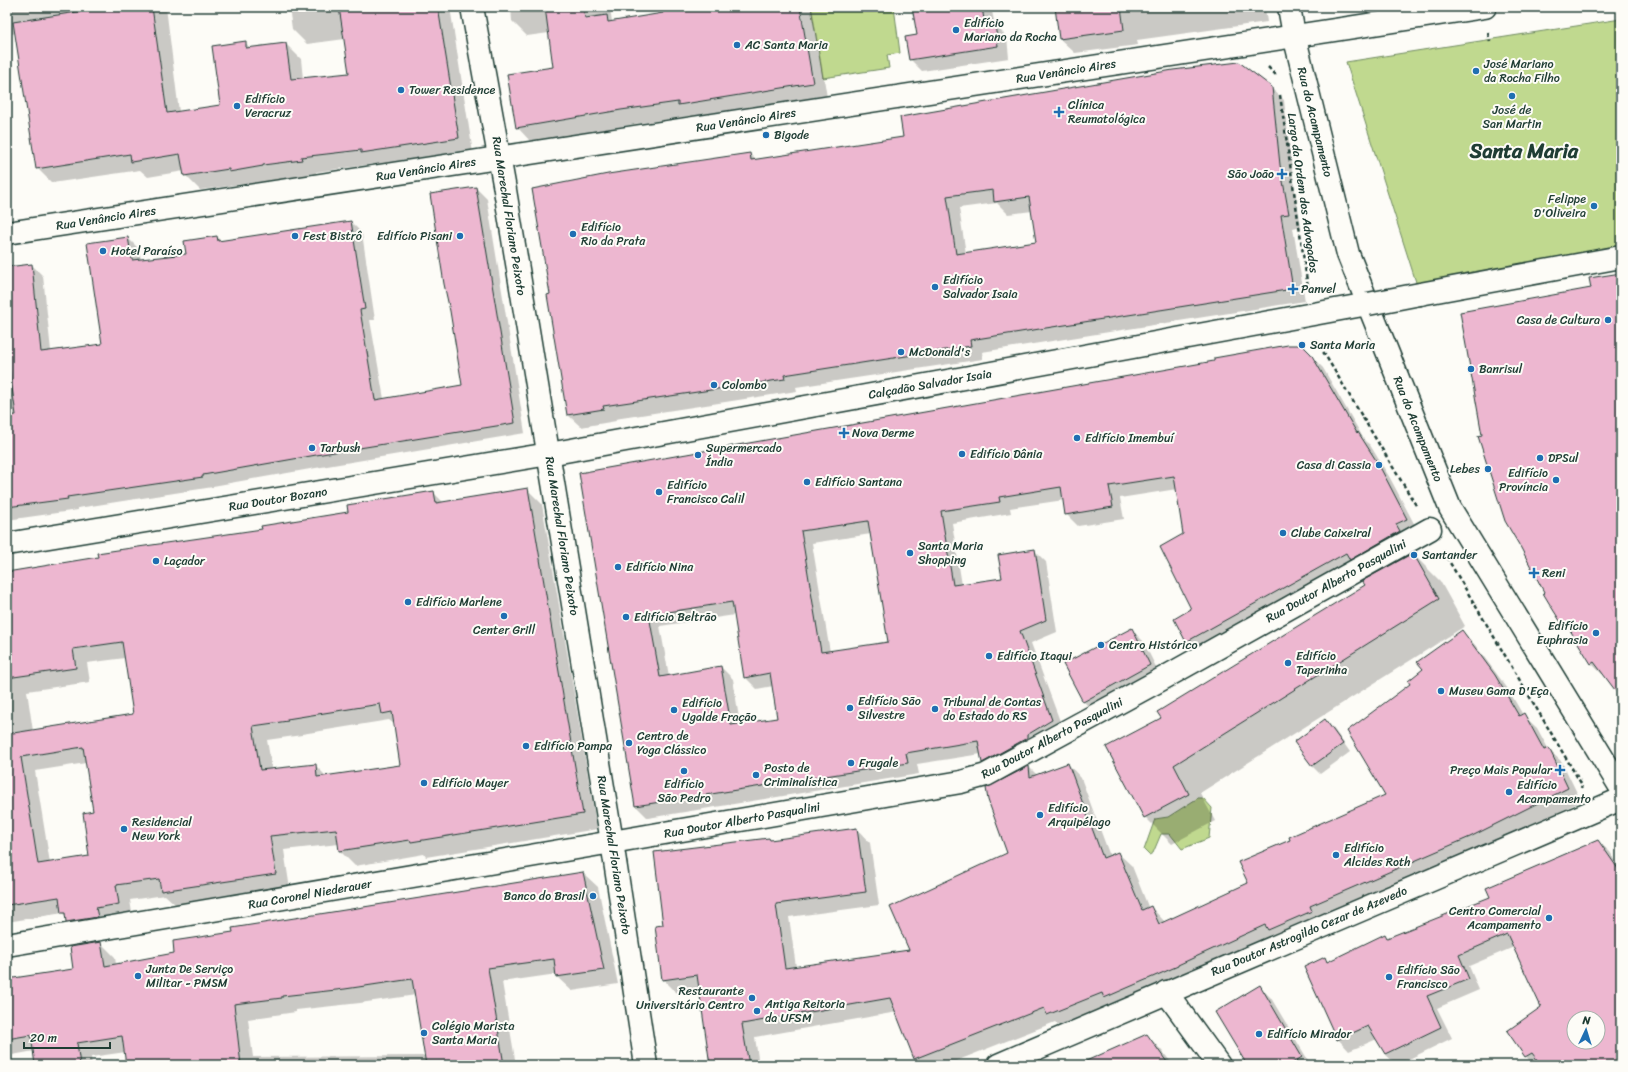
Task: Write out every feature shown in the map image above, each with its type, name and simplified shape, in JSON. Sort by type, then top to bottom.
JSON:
[{"type":"street","name":"Rua Marechal Floriano Peixoto","points":[[472,7],[500,158],[549,454],[612,842],[646,1065]]},
{"type":"street","name":"Rua do Acampamento","points":[[1289,7],[1294,36],[1348,254],[1450,508],[1621,788]]},
{"type":"street","name":"Rua Venâncio Aires","points":[[7,233],[1294,36],[1425,11],[1485,7]]},
{"type":"street","name":"Calçadão Salvador Isaia","points":[[549,454],[1621,257]]},
{"type":"street","name":"Rua Doutor Bozano","points":[[7,544],[549,454]]},
{"type":"street","name":"Rua Doutor Alberto Pasqualini","points":[[612,842],[968,780],[986,775],[1162,679],[1430,529]]},
{"type":"street","name":"Rua Doutor Astrogildo Cezar de Azevedo","points":[[998,1065],[1621,799]]},
{"type":"street","name":"Rua Coronel Niederauer","points":[[7,945],[612,842]]},
{"type":"street","points":[[1166,992],[1219,1065]]},
{"type":"path","name":"Largo da Ordem dos Advogados","points":[[1279,90],[1316,342],[1430,529],[1582,785],[1581,792],[1594,810]]},
{"type":"green space","points":[[811,7],[894,7],[900,53],[887,55],[889,68],[823,78]]},
{"type":"green space","points":[[1621,19],[1621,264],[1422,301],[1346,62]]},
{"type":"green space","points":[[1198,798],[1203,798],[1212,808],[1209,838],[1182,849],[1170,834],[1161,834],[1153,853],[1149,855],[1144,850],[1155,819],[1168,817]]},
{"type":"building","points":[[96,7],[152,7],[167,113],[220,105],[212,46],[246,41],[246,48],[286,43],[291,79],[349,73],[339,7],[438,7],[459,138],[361,153],[361,150],[301,157],[302,160],[263,165],[229,172],[229,169],[184,176],[180,154],[131,162],[130,154],[36,169],[13,22],[96,9]]},
{"type":"building","points":[[545,7],[583,7],[585,18],[607,15],[608,22],[663,13],[662,7],[800,7],[813,83],[678,105],[678,102],[621,110],[516,128],[507,74],[553,67]]},
{"type":"building","name":"Edifício Mariano da Rocha","points":[[912,7],[982,7],[985,26],[995,24],[998,46],[909,60],[905,37],[917,35]]},
{"type":"building","points":[[1055,7],[1121,7],[1124,30],[1059,39]]},
{"type":"building","points":[[1239,62],[1272,87],[1280,165],[1289,214],[1281,215],[1293,289],[970,340],[971,346],[784,375],[785,379],[603,406],[604,409],[567,415],[547,295],[550,294],[532,189],[608,174],[750,153],[751,160],[903,137],[900,117],[1173,70]],"holes":[[[993,190],[994,202],[1029,197],[1036,242],[956,254],[947,196]]]},
{"type":"building","points":[[476,187],[515,423],[322,454],[203,475],[203,477],[67,497],[68,499],[7,507],[7,416],[16,415],[7,353],[7,267],[32,264],[41,352],[102,344],[87,243],[128,237],[132,260],[186,254],[184,241],[217,236],[218,241],[351,221],[365,309],[360,310],[375,400],[462,385],[430,194]]},
{"type":"building","points":[[1621,273],[1621,698],[1594,662],[1591,664],[1565,622],[1562,624],[1543,593],[1544,592],[1521,548],[1505,521],[1478,436],[1482,435],[1460,312],[1591,288],[1589,278]]},
{"type":"building","points":[[1288,345],[1302,345],[1311,354],[1357,433],[1358,432],[1379,465],[1407,519],[1396,524],[1400,531],[1350,560],[1346,553],[1186,642],[1174,619],[1191,609],[1160,547],[1183,534],[1174,476],[1109,486],[1113,507],[1065,515],[1061,487],[999,497],[1000,502],[941,511],[953,585],[1002,578],[998,555],[1035,549],[1046,620],[1020,631],[1052,720],[1027,735],[1027,738],[982,763],[978,741],[906,753],[908,763],[635,806],[579,473],[1214,361],[1214,358]],"holes":[[[868,521],[888,642],[821,652],[801,531]],[[732,602],[744,678],[770,673],[777,718],[731,725],[721,666],[660,677],[649,615]]]},
{"type":"building","points":[[528,488],[583,814],[411,842],[410,840],[339,851],[336,829],[270,836],[276,874],[161,891],[159,879],[116,885],[119,904],[96,908],[98,917],[66,922],[65,913],[61,913],[59,897],[7,905],[7,734],[133,714],[122,642],[73,649],[76,668],[7,678],[7,572],[98,557],[97,553],[262,529],[261,526],[348,512],[347,505],[434,491],[436,503]],"holes":[[[380,704],[382,714],[392,712],[400,765],[317,777],[316,764],[260,770],[253,726]],[[83,747],[93,811],[83,813],[89,856],[38,864],[21,757]]]},
{"type":"building","name":"Edifício Taperinha","points":[[1413,553],[1439,599],[1174,765],[1189,794],[1144,818],[1106,747],[1161,718],[1157,712],[1365,585],[1362,581]]},
{"type":"building","points":[[1132,628],[1150,665],[1083,702],[1063,664]]},
{"type":"building","points":[[1462,630],[1495,675],[1519,716],[1524,713],[1544,750],[1549,748],[1568,788],[1470,837],[1310,906],[1312,911],[1268,930],[1265,925],[1178,966],[1104,998],[1102,993],[1047,1015],[1044,1008],[914,1059],[890,998],[742,1024],[749,1065],[710,1065],[697,975],[662,980],[655,926],[663,925],[654,852],[769,838],[770,840],[857,828],[866,892],[776,904],[785,968],[909,950],[890,907],[1007,853],[988,800],[986,788],[1029,766],[1030,777],[1068,763],[1103,858],[1118,852],[1142,910],[1151,906],[1159,924],[1248,883],[1238,862],[1290,840],[1289,837],[1385,795],[1347,731],[1410,684],[1408,681],[1423,669],[1417,662]]},
{"type":"building","points":[[1325,719],[1343,744],[1312,766],[1294,742]]},
{"type":"building","points":[[1598,840],[1621,873],[1621,1059],[1612,1065],[1541,1065],[1532,1053],[1525,1057],[1507,1031],[1541,1007],[1507,934],[1459,955],[1469,979],[1427,996],[1441,1027],[1385,1054],[1368,1026],[1337,1040],[1304,967],[1325,957],[1327,962],[1385,934],[1387,938],[1490,897],[1486,888]]},
{"type":"building","points":[[583,872],[604,970],[556,977],[554,959],[488,968],[504,1065],[426,1065],[412,979],[345,989],[282,996],[282,998],[234,1004],[241,1065],[126,1065],[122,1036],[77,1043],[80,1065],[35,1065],[31,1035],[7,1039],[7,979],[73,969],[70,947],[101,942],[105,966],[174,953],[173,941],[233,932],[232,928]]},
{"type":"building","name":"Edifício Mirador","points":[[1260,985],[1302,1057],[1289,1065],[1247,1065],[1215,1012]]},
{"type":"building","points":[[1147,1034],[1169,1065],[1077,1065]]},
{"type":"place","name":"Edifício Mariano da Rocha","points":[[956,30]]},
{"type":"place","name":"AC Santa Maria","points":[[737,45]]},
{"type":"place","name":"José Mariano da Rocha Filho","points":[[1476,71]]},
{"type":"place","name":"Tower Residence","points":[[401,90]]},
{"type":"place","name":"José de San Martin","points":[[1512,96]]},
{"type":"place","name":"Edifício Veracruz","points":[[237,106]]},
{"type":"place","name":"Clínica Reumatológica","points":[[1059,112]]},
{"type":"place","name":"Bigode","points":[[766,135]]},
{"type":"place","name":"São João","points":[[1282,174]]},
{"type":"place","name":"Felippe D'Oliveira","points":[[1594,206]]},
{"type":"place","name":"Edifício Rio da Prata","points":[[573,234]]},
{"type":"place","name":"Fest Bistrô","points":[[295,236]]},
{"type":"place","name":"Edifício Pisani","points":[[460,236]]},
{"type":"place","name":"Hotel Paraíso","points":[[103,251]]},
{"type":"place","name":"Edifício Salvador Isaia","points":[[935,287]]},
{"type":"place","name":"Panvel","points":[[1293,289]]},
{"type":"place","name":"Casa de Cultura","points":[[1608,320]]},
{"type":"place","name":"Santa Maria","points":[[1302,345]]},
{"type":"place","name":"McDonald's","points":[[901,352]]},
{"type":"place","name":"Banrisul","points":[[1471,369]]},
{"type":"place","name":"Colombo","points":[[714,385]]},
{"type":"place","name":"Nova Derme","points":[[844,433]]},
{"type":"place","name":"Edifício Imembuí","points":[[1077,438]]},
{"type":"place","name":"Tarbush","points":[[312,448]]},
{"type":"place","name":"Edifício Dânia","points":[[962,454]]},
{"type":"place","name":"Supermercado Índia","points":[[698,455]]},
{"type":"place","name":"DPSul","points":[[1540,458]]},
{"type":"place","name":"Casa di Cassia","points":[[1379,465]]},
{"type":"place","name":"Lebes","points":[[1488,469]]},
{"type":"place","name":"Edifício Província","points":[[1556,480]]},
{"type":"place","name":"Edifício Santana","points":[[807,482]]},
{"type":"place","name":"Edifício Francisco Calil","points":[[659,492]]},
{"type":"place","name":"Clube Caixeiral","points":[[1283,533]]},
{"type":"place","name":"Santa Maria Shopping","points":[[910,553]]},
{"type":"place","name":"Santander","points":[[1414,555]]},
{"type":"place","name":"Laçador","points":[[156,561]]},
{"type":"place","name":"Edifício Nina","points":[[618,567]]},
{"type":"place","name":"Reni","points":[[1534,573]]},
{"type":"place","name":"Edifício Marlene","points":[[408,602]]},
{"type":"place","name":"Center Grill","points":[[504,616]]},
{"type":"place","name":"Edifício Beltrão","points":[[626,617]]},
{"type":"place","name":"Edifício Euphrasia","points":[[1596,633]]},
{"type":"place","name":"Centro Histórico","points":[[1101,645]]},
{"type":"place","name":"Edifício Itaqui","points":[[989,656]]},
{"type":"place","name":"Edifício Taperinha","points":[[1288,663]]},
{"type":"place","name":"Museu Gama D'Eça","points":[[1441,691]]},
{"type":"place","name":"Edifício São Silvestre","points":[[850,708]]},
{"type":"place","name":"Tribunal de Contas do Estado do RS","points":[[935,709]]},
{"type":"place","name":"Edifício Ugalde Fração","points":[[674,710]]},
{"type":"place","name":"Centro de Yoga Clássico","points":[[629,743]]},
{"type":"place","name":"Edifício Pampa","points":[[526,746]]},
{"type":"place","name":"Frugale","points":[[851,763]]},
{"type":"place","name":"Preço Mais Popular","points":[[1560,770]]},
{"type":"place","name":"Edifício São Pedro","points":[[684,771]]},
{"type":"place","name":"Posto de Criminalística","points":[[756,775]]},
{"type":"place","name":"Edifício Mayer","points":[[424,783]]},
{"type":"place","name":"Edifício Acampamento","points":[[1509,792]]},
{"type":"place","name":"Edifício Arquipélago","points":[[1040,815]]},
{"type":"place","name":"Residencial New York","points":[[124,829]]},
{"type":"place","name":"Edifício Alcides Roth","points":[[1336,855]]},
{"type":"place","name":"Banco do Brasil","points":[[593,896]]},
{"type":"place","name":"Centro Comercial Acampamento","points":[[1549,918]]},
{"type":"place","name":"Junta De Serviço Militar - PMSM","points":[[138,976]]},
{"type":"place","name":"Edifício São Francisco","points":[[1389,977]]},
{"type":"place","name":"Restaurante Universitário Centro","points":[[752,998]]},
{"type":"place","name":"Antiga Reitoria da UFSM","points":[[757,1011]]},
{"type":"place","name":"Colégio Marista Santa Maria","points":[[424,1033]]},
{"type":"place","name":"Edifício Mirador","points":[[1259,1034]]},
{"type":"district","name":"Santa Maria","points":[[1524,151]]}]
